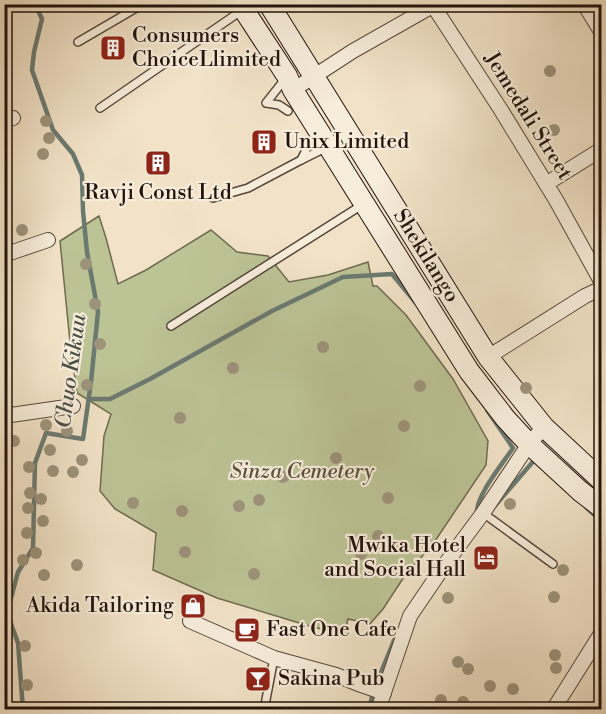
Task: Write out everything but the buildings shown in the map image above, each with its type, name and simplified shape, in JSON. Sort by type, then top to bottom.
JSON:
[{"type":"main road","name":"Shekilango","points":[[269,4],[488,357],[544,427],[599,474]]},
{"type":"main road","name":"Shekilango","points":[[242,7],[469,371],[505,418],[529,444],[602,508]]},
{"type":"main road","points":[[327,143],[344,126]]},
{"type":"street","points":[[584,4],[602,33]]},
{"type":"street","points":[[290,83],[313,76],[434,5]]},
{"type":"street","name":"Jemedali Street","points":[[434,5],[546,184],[602,283]]},
{"type":"street","points":[[546,184],[602,149]]},
{"type":"street","points":[[4,255],[48,240]]},
{"type":"street","points":[[488,357],[585,296],[602,288]]},
{"type":"street","points":[[4,416],[72,406]]},
{"type":"street","points":[[378,710],[410,616],[529,444],[544,427]]},
{"type":"street","points":[[190,621],[274,658],[336,675],[384,693]]},
{"type":"street","points":[[553,710],[602,632]]},
{"type":"lane","points":[[78,42],[143,4]]},
{"type":"lane","points":[[100,108],[242,7]]},
{"type":"lane","points":[[288,111],[279,105],[266,103],[290,83]]},
{"type":"lane","points":[[213,198],[248,188],[301,160],[327,143]]},
{"type":"lane","points":[[301,160],[307,148]]},
{"type":"lane","points":[[171,326],[364,203]]},
{"type":"lane","points":[[483,513],[552,564]]},
{"type":"lane","points":[[264,710],[274,658]]},
{"type":"green space","name":"Sinza Cemetery","points":[[99,216],[118,284],[146,270],[211,230],[237,252],[268,256],[289,282],[328,275],[368,262],[373,286],[377,286],[406,315],[453,379],[488,441],[486,465],[435,541],[402,580],[370,624],[348,619],[344,635],[217,598],[153,570],[156,533],[115,509],[100,491],[104,436],[111,414],[77,393],[60,241]]},
{"type":"waterway","name":"Chuo Kikuu","points":[[23,710],[18,643],[7,613],[18,572],[33,548],[35,463],[46,433],[83,439],[98,312],[87,252],[82,175],[73,154],[53,130],[32,70],[42,19],[35,4]]},
{"type":"waterway","points":[[89,399],[110,399],[272,311],[343,277],[392,274],[416,303]]},
{"type":"waterway","points":[[477,515],[477,508],[484,490],[513,448],[487,410]]},
{"type":"waterway","points":[[493,508],[537,457]]},
{"type":"waterway","points":[[586,507],[602,522]]},
{"type":"waterway","points":[[369,710],[373,692],[400,628]]},
{"type":"place","name":"Consumers ChoiceLlimited","points":[[113,48]]},
{"type":"place","name":"Unix Limited","points":[[264,142]]},
{"type":"place","name":"Ravji Const Ltd","points":[[158,163]]},
{"type":"place","name":"Mwika Hotel and Social Hall","points":[[486,558]]},
{"type":"place","name":"Akida Tailoring","points":[[193,606]]},
{"type":"place","name":"Fast One Cafe","points":[[247,630]]},
{"type":"place","name":"Sakina Pub","points":[[258,679]]}]
